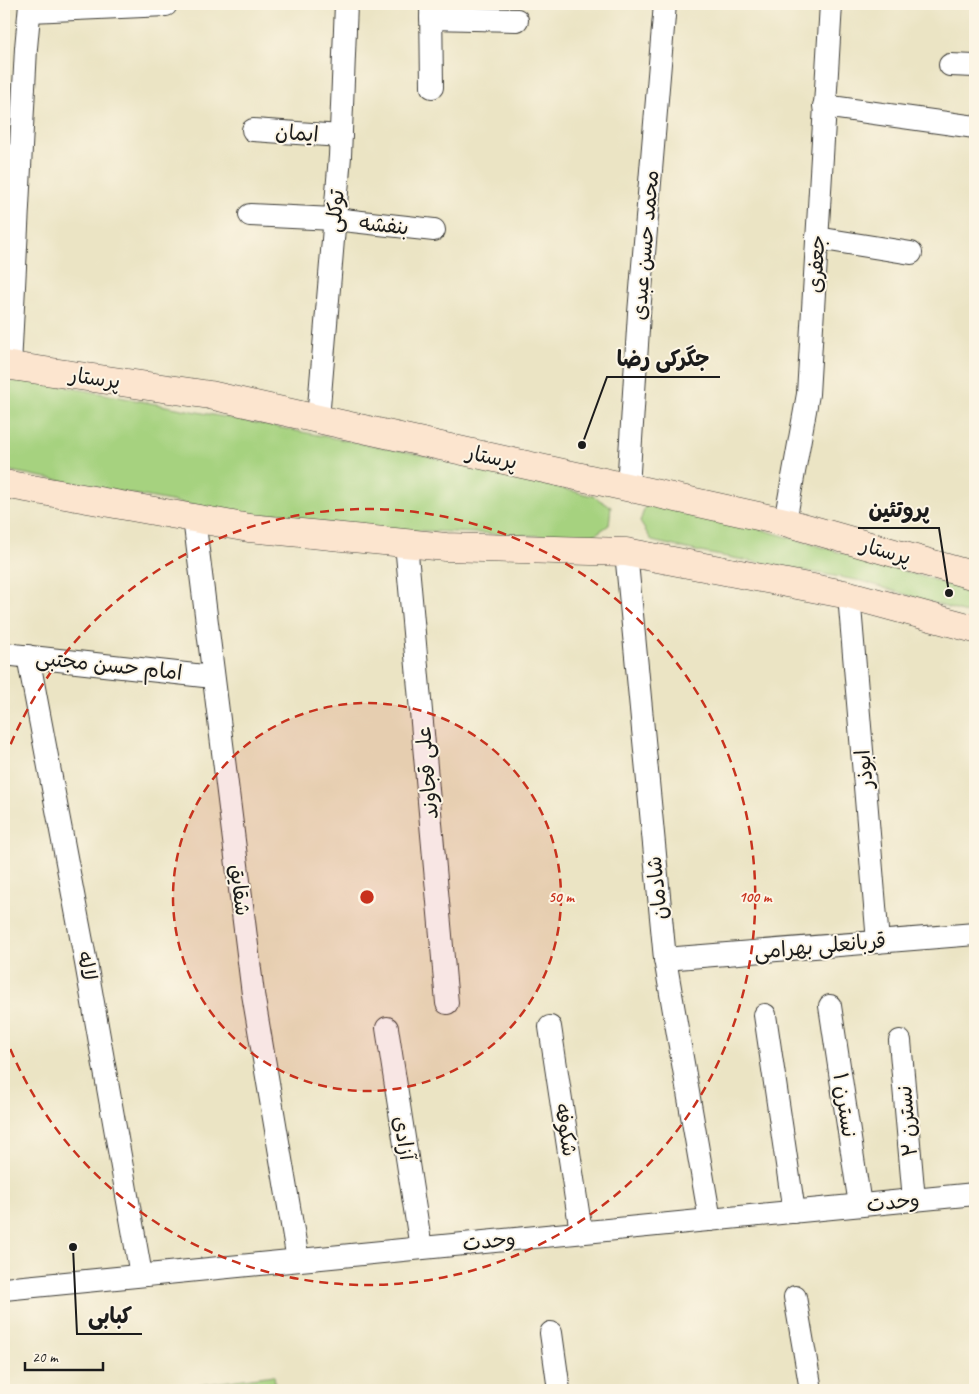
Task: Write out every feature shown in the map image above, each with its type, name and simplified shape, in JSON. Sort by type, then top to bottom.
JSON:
[{"type":"main road","name":"پرستار","points":[[6,367],[210,395],[785,522],[975,576]]},
{"type":"main road","points":[[4,484],[249,528],[446,547],[626,552],[850,595],[975,629]]},
{"type":"street","name":"توکلی","points":[[318,419],[341,136],[346,4]]},
{"type":"street","name":"محمد حسن عبدی","points":[[628,487],[639,313],[665,4]]},
{"type":"street","name":"جعفری","points":[[785,522],[808,394],[831,4]]},
{"type":"street","points":[[6,367],[30,7],[166,5]]},
{"type":"street","points":[[432,87],[431,11],[517,20]]},
{"type":"street","points":[[950,65],[975,66]]},
{"type":"street","points":[[824,106],[975,127]]},
{"type":"street","name":"ایمان","points":[[253,130],[341,136]]},
{"type":"street","name":"بنفشه","points":[[250,215],[334,219],[434,230]]},
{"type":"street","points":[[817,238],[912,253]]},
{"type":"street","name":"شقایق","points":[[194,518],[253,994],[298,1260]]},
{"type":"street","name":"علی قجاوند","points":[[406,543],[447,1003]]},
{"type":"street","name":"شادمان","points":[[626,552],[665,959],[710,1220]]},
{"type":"street","name":"ابوذر","points":[[850,595],[878,942]]},
{"type":"street","name":"امام حسن مجتبی","points":[[4,654],[213,677]]},
{"type":"street","name":"لاله","points":[[28,656],[86,963],[141,1276]]},
{"type":"street","name":"قربانعلی بهرامی","points":[[665,959],[975,934]]},
{"type":"street","name":"نسترن ۱","points":[[830,1006],[860,1205]]},
{"type":"street","points":[[765,1015],[794,1212]]},
{"type":"street","name":"شکوفه","points":[[550,1027],[581,1232]]},
{"type":"street","name":"آزادی","points":[[387,1028],[421,1248]]},
{"type":"street","name":"نسترن ۲","points":[[900,1041],[914,1200]]},
{"type":"street","name":"وحدت","points":[[4,1289],[975,1194]]},
{"type":"street","points":[[795,1297],[811,1390]]},
{"type":"street","points":[[551,1333],[559,1390]]},
{"type":"green space","points":[[20,378],[422,455],[593,496],[611,507],[609,525],[590,538],[383,529],[245,515],[10,471],[4,467],[4,386]]},
{"type":"green space","points":[[645,506],[675,507],[726,519],[975,592],[975,616],[862,581],[705,553],[652,541],[640,522]]},
{"type":"green space","points":[[274,1375],[276,1390],[161,1390]]},
{"type":"place","name":"جگرکی رضا","points":[[582,445]]},
{"type":"place","name":"پروتئین","points":[[949,593]]},
{"type":"place","name":"کبابی","points":[[73,1247]]}]
